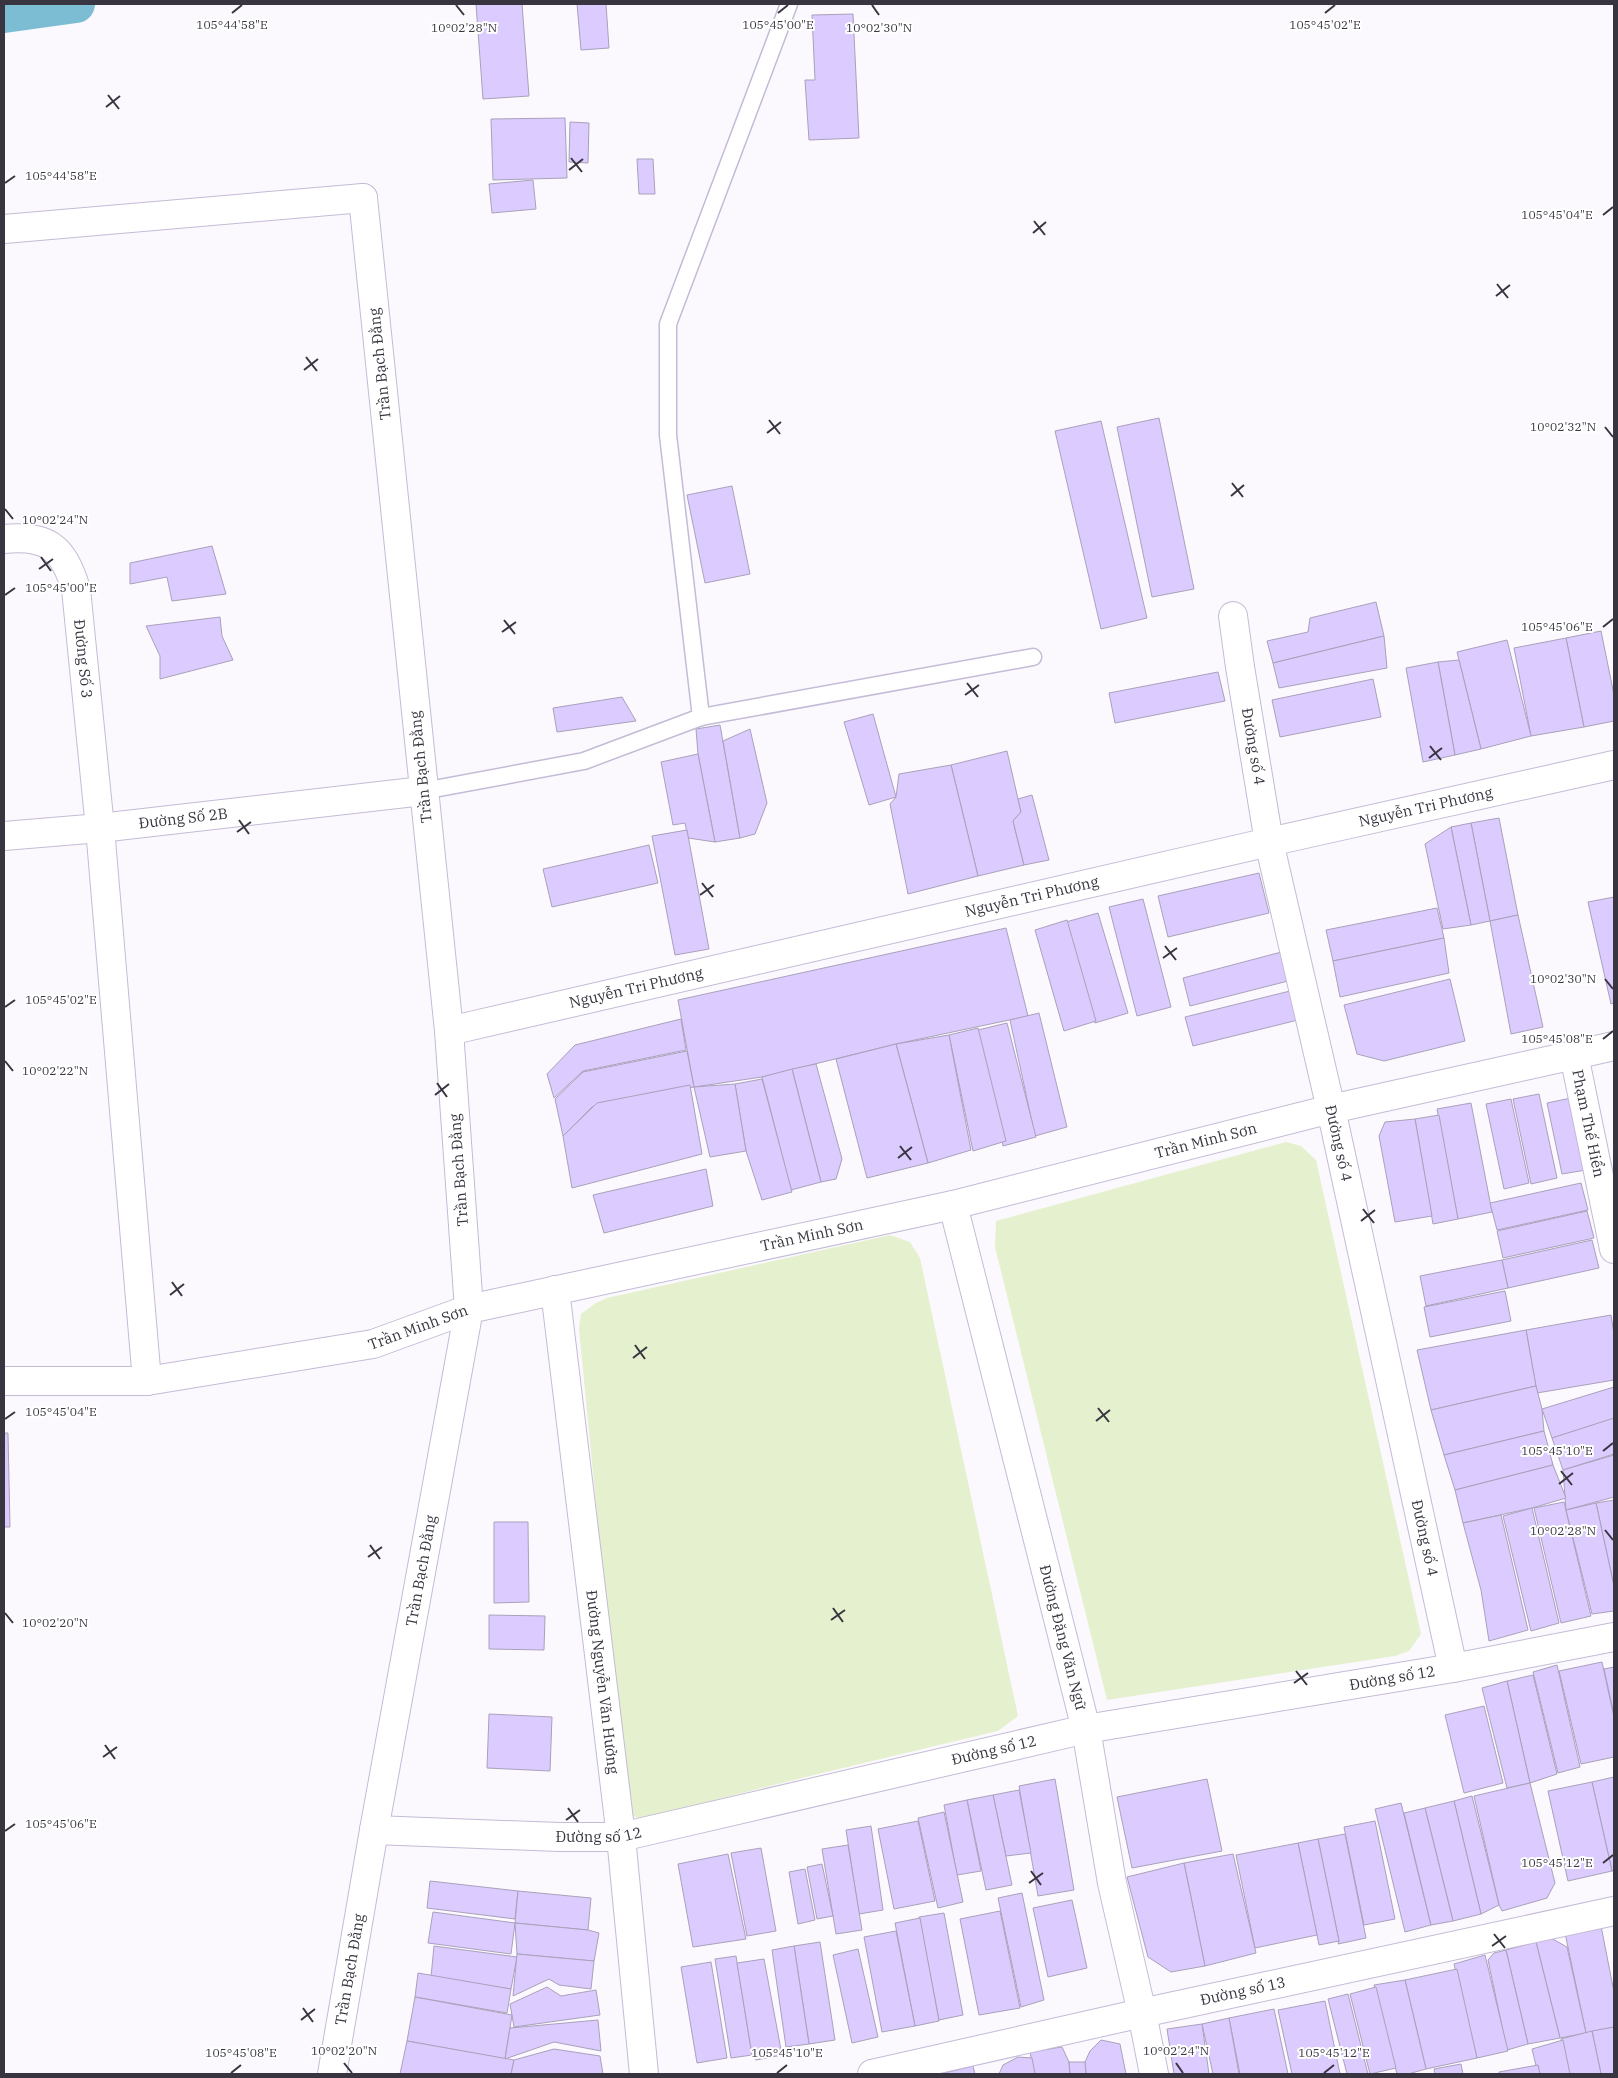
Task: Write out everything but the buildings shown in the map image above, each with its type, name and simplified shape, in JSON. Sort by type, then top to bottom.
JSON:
[{"type":"street","name":"Trần Bạch Đằng","points":[[4,229],[363,198],[449,1031],[469,1309],[374,1830],[332,2074]]},
{"type":"street","name":"Đường Số 3","points":[[4,539],[40,540],[57,550],[69,568],[76,588],[100,828],[146,1381]]},
{"type":"street","name":"Đường số 4","points":[[1233,616],[1269,842],[1331,1109],[1453,1668]]},
{"type":"street","name":"Nguyễn Tri Phương","points":[[449,1031],[1269,842],[1614,765]]},
{"type":"street","name":"Đường Số 2B","points":[[4,836],[100,828],[423,791]]},
{"type":"street","name":"Trần Minh Sơn","points":[[4,1381],[146,1381],[372,1344],[469,1309],[953,1205],[1331,1109],[1614,1046]]},
{"type":"street","name":"Phạm Thế Hiển","points":[[1574,1055],[1614,1249]]},
{"type":"street","name":"Đường Đặng Văn Ngữ","points":[[953,1205],[1086,1729],[1112,1883],[1154,2074]]},
{"type":"street","name":"Đường Nguyễn Văn Hưởng","points":[[554,1290],[621,1837],[644,2074]]},
{"type":"street","name":"Đường số 12","points":[[374,1830],[559,1837],[621,1837],[1086,1729],[1453,1668],[1614,1637]]},
{"type":"street","name":"Đường số 13","points":[[872,2074],[1142,2013],[1614,1911]]},
{"type":"lane","points":[[701,717],[668,435],[668,324],[789,4]]},
{"type":"lane","points":[[423,791],[584,761],[701,717],[1033,657]]},
{"type":"green space","points":[[1286,1142],[1301,1146],[1316,1160],[1421,1634],[1409,1651],[1395,1656],[1107,1700],[995,1247],[996,1221]]},
{"type":"green space","points":[[890,1235],[910,1242],[920,1258],[1018,1716],[998,1731],[655,1815],[645,1822],[626,1812],[579,1329],[581,1314],[596,1303],[607,1298]]},
{"type":"waterway","points":[[4,14],[76,4]]}]
